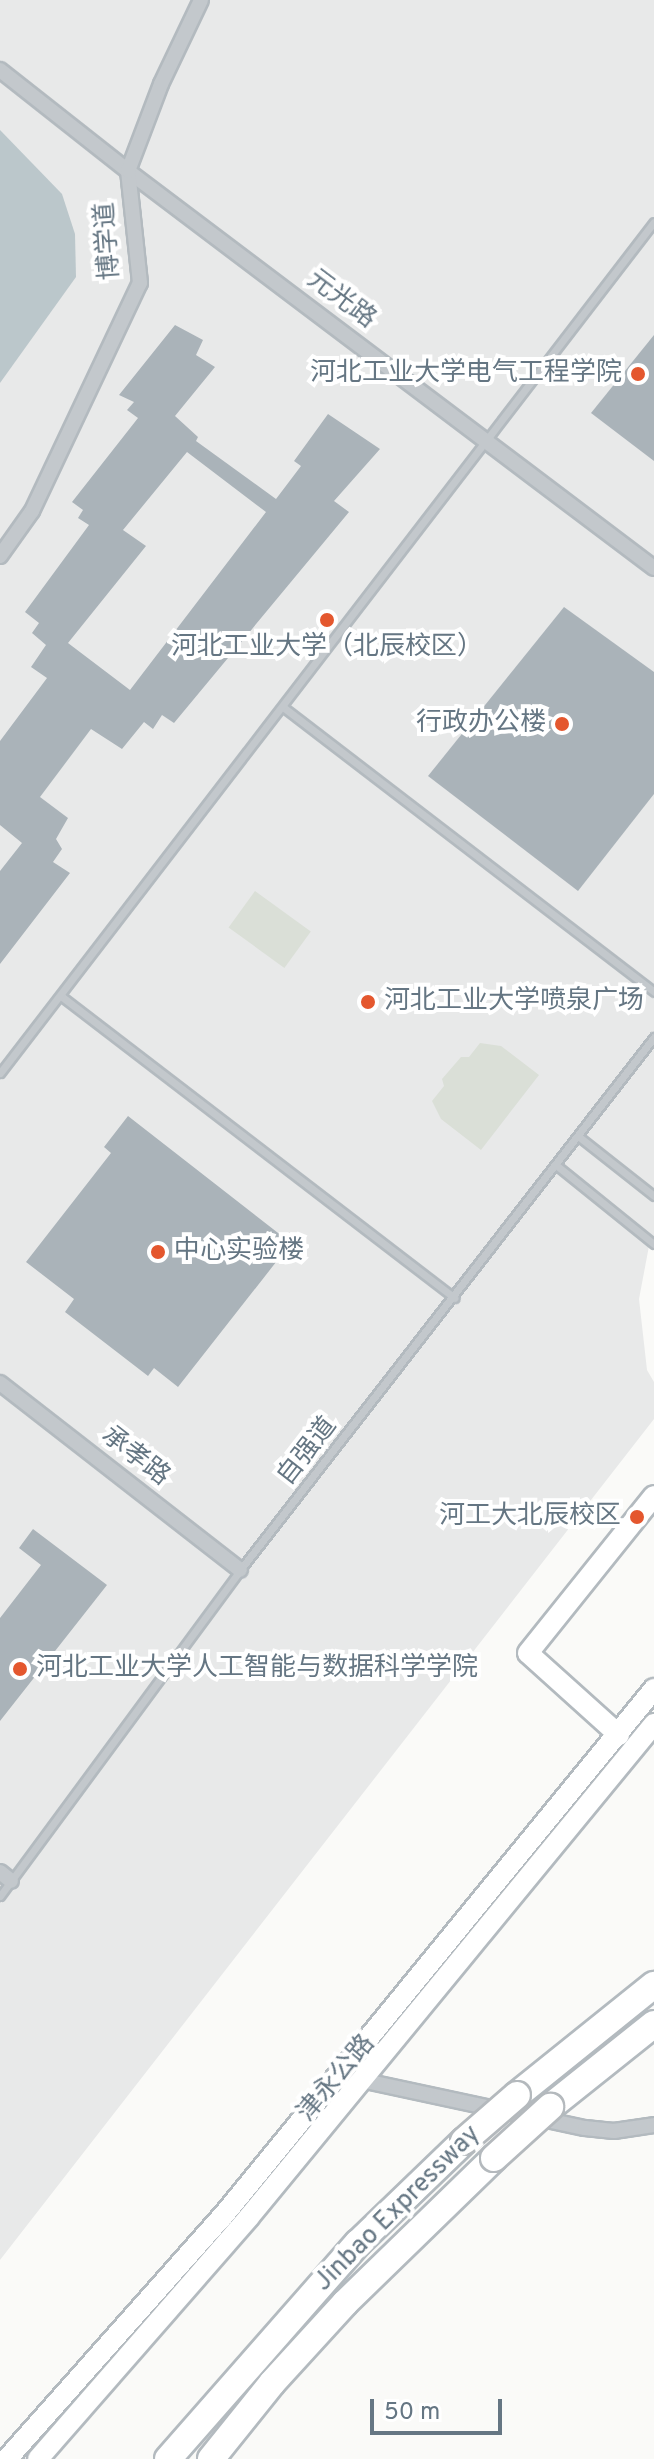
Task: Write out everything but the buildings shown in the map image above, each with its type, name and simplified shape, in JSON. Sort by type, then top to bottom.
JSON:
[{"type":"highway","name":"Jinbao Expressway","points":[[168,2459],[358,2243],[464,2141],[654,1985]]},
{"type":"highway","name":"Jinbao Expressway","points":[[211,2459],[272,2383],[345,2303],[550,2107],[654,2024]]},
{"type":"street","name":"博学道","points":[[0,556],[32,511],[140,283],[128,171],[161,84],[201,0]]},
{"type":"street","name":"元光路","points":[[0,70],[128,171],[654,568]]},
{"type":"street","name":"承孝路","points":[[0,1383],[240,1570]]},
{"type":"street","points":[[619,1735],[528,1653],[654,1496]]},
{"type":"street","name":"津永公路","points":[[7,2459],[213,2228],[654,1689]]},
{"type":"street","name":"津永公路","points":[[38,2459],[249,2217],[654,1724]]},
{"type":"street","points":[[340,2076],[585,2128],[614,2131],[654,2125]]},
{"type":"lane","points":[[0,1073],[654,222]]},
{"type":"lane","points":[[283,707],[654,992]]},
{"type":"lane","points":[[61,996],[454,1298]]},
{"type":"lane","name":"自强道","points":[[0,1896],[5,1877],[654,1037]]},
{"type":"lane","points":[[578,1136],[654,1196]]},
{"type":"lane","points":[[556,1165],[654,1244]]},
{"type":"shaded area","name":"河北工业大学（北辰校区）","points":[[0,0],[654,0],[654,1241],[649,1246],[639,1299],[647,1370],[654,1382],[654,1419],[0,2260]]},
{"type":"shaded area","points":[[0,130],[62,194],[75,234],[76,277],[0,383]]},
{"type":"shaded area","points":[[255,891],[311,932],[284,968],[229,927]]},
{"type":"shaded area","points":[[480,1043],[501,1046],[539,1075],[481,1150],[441,1119],[432,1101],[444,1086],[442,1079],[461,1057],[469,1057]]},
{"type":"place","name":"河北工业大学电气工程学院","points":[[638,374]]},
{"type":"place","name":"河北工业大学（北辰校区）","points":[[327,620]]},
{"type":"place","name":"行政办公楼","points":[[562,724]]},
{"type":"place","name":"河北工业大学喷泉广场","points":[[368,1002]]},
{"type":"place","name":"中心实验楼","points":[[158,1252]]},
{"type":"place","name":"河工大北辰校区","points":[[637,1517]]},
{"type":"place","name":"河北工业大学人工智能与数据科学学院","points":[[20,1669]]}]
